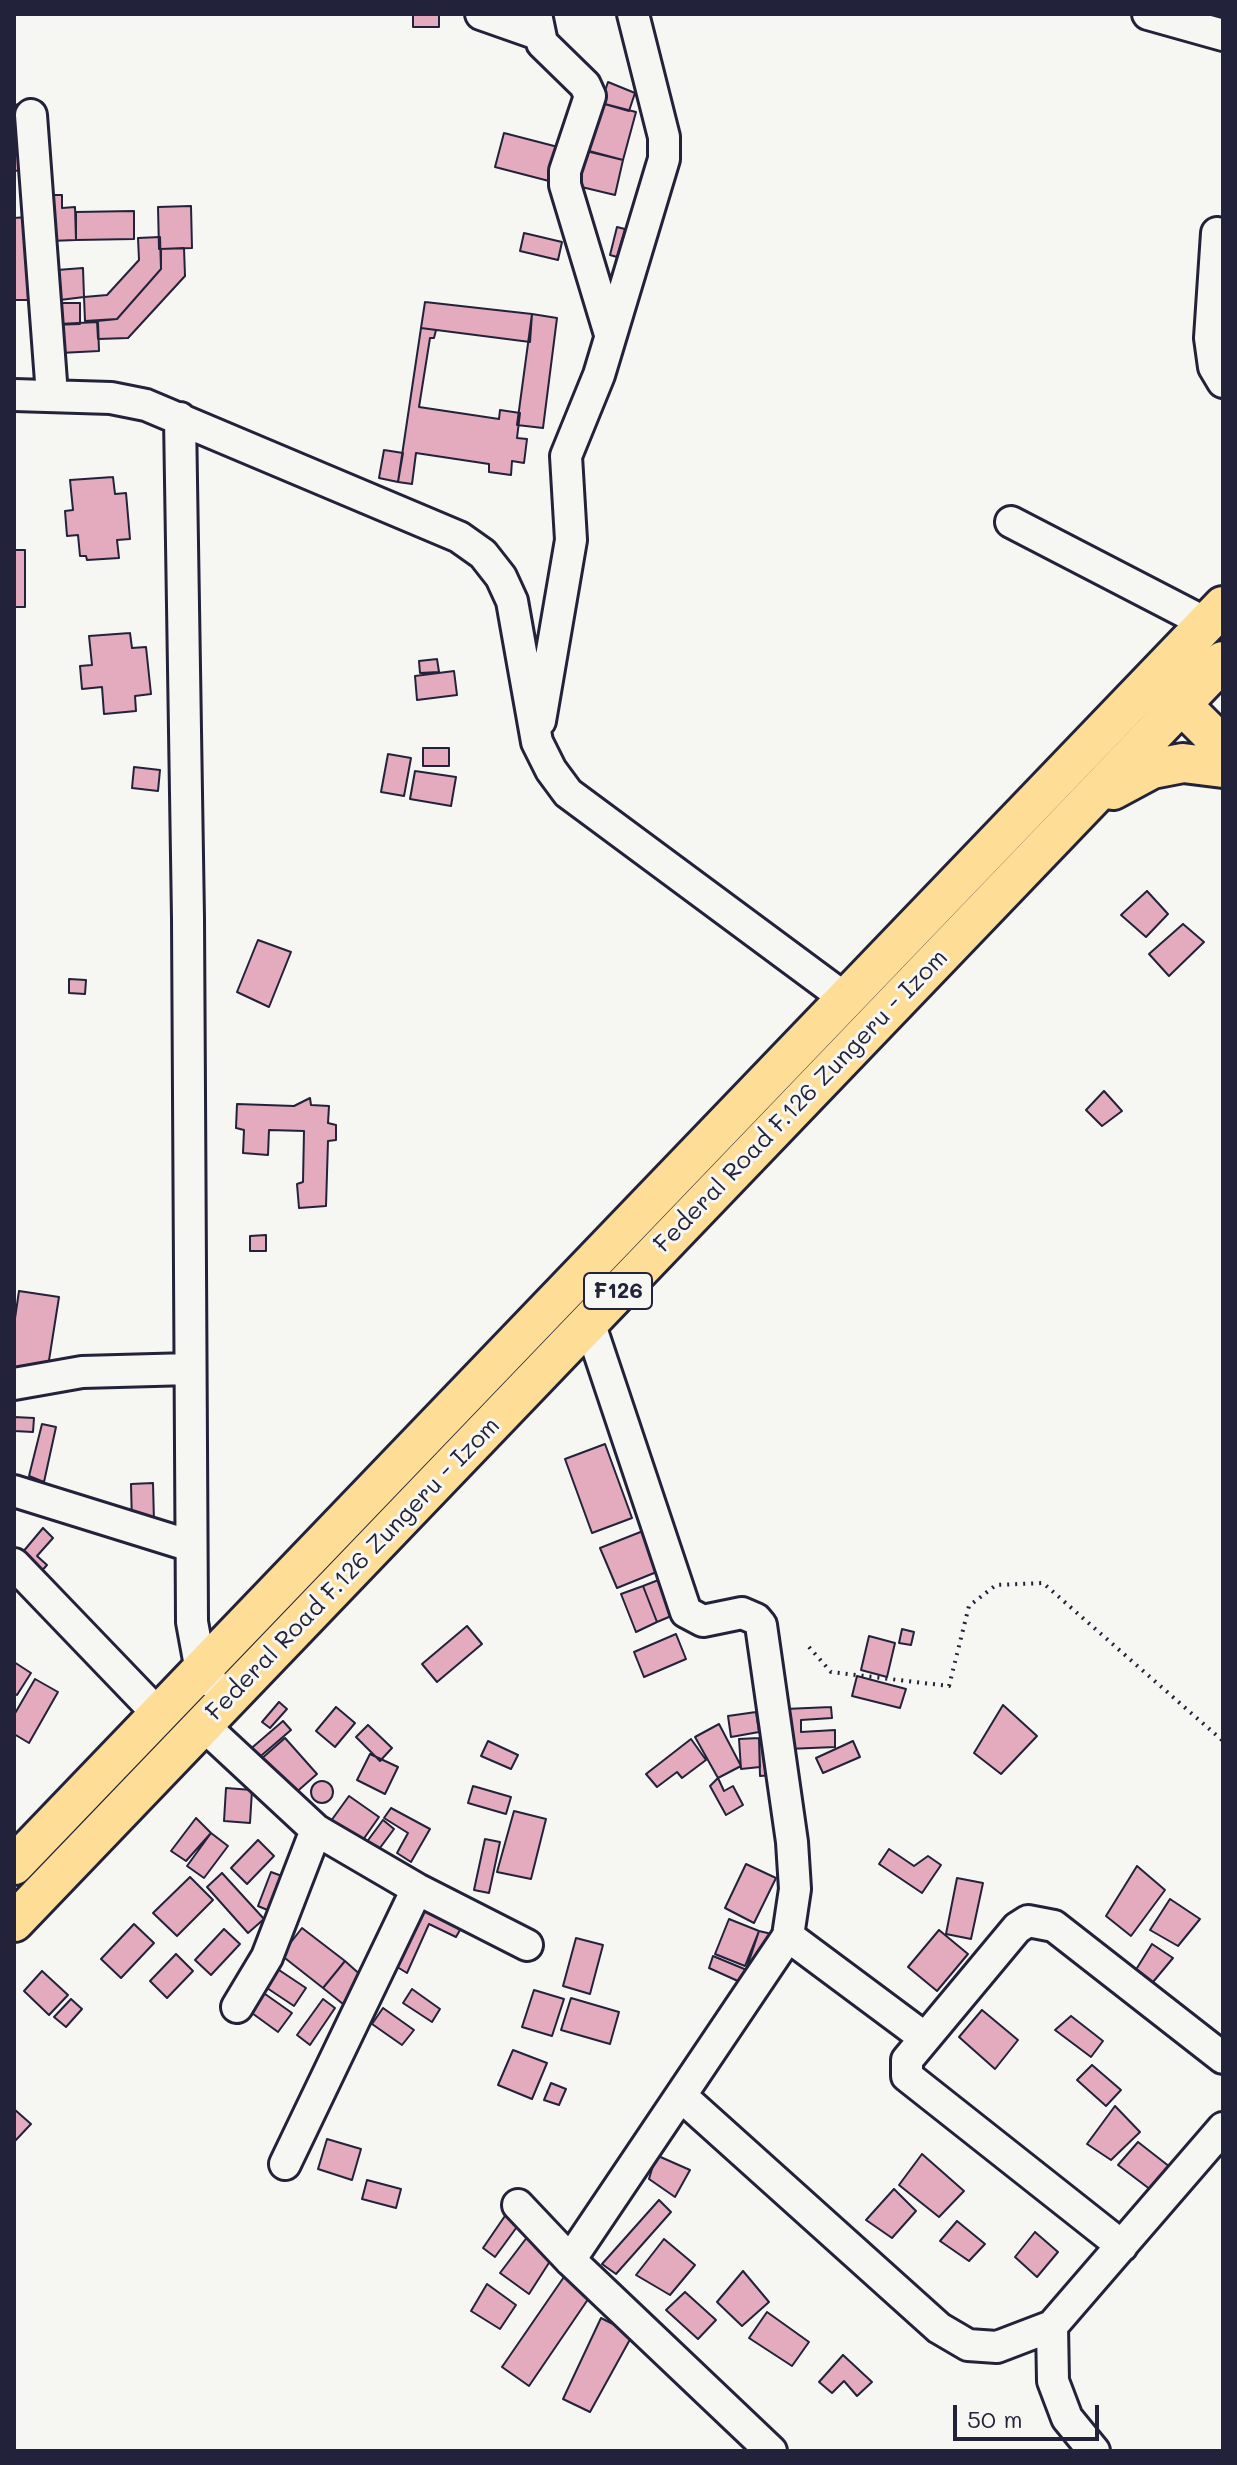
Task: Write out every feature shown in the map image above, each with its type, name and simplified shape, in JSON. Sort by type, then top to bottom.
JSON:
[{"type":"main road","name":"Federal Road F.126 Zungeru - Izom","points":[[14,1865],[1215,614]]},
{"type":"main road","points":[[1166,666],[1208,686],[1223,746]]},
{"type":"main road","name":"Federal Road F.126 Zungeru - Izom","points":[[14,1922],[1074,816],[1208,686]]},
{"type":"main road","points":[[1074,816],[1126,781],[1152,769],[1183,763],[1223,768]]},
{"type":"street","points":[[481,14],[537,24],[548,51],[585,85],[590,96],[565,171],[565,185],[609,331]]},
{"type":"street","points":[[537,742],[571,540],[566,456],[599,375],[609,331],[664,159],[664,137],[633,14]]},
{"type":"street","points":[[1148,14],[1223,35]]},
{"type":"street","points":[[31,115],[52,395]]},
{"type":"street","points":[[1217,233],[1210,338],[1214,367],[1223,382]]},
{"type":"street","points":[[14,395],[111,398],[146,405],[459,537],[483,554],[501,577],[512,601],[537,742],[568,793],[846,999]]},
{"type":"street","points":[[180,418],[192,1622],[201,1671],[216,1712],[316,1830],[417,1889],[527,1945]]},
{"type":"street","points":[[1011,522],[1215,614]]},
{"type":"street","points":[[570,2260],[788,1936],[795,1889],[792,1842],[761,1625],[756,1619],[742,1613],[703,1621],[686,1612],[589,1322]]},
{"type":"street","points":[[14,1384],[82,1372],[190,1369]]},
{"type":"street","points":[[14,1491],[191,1546]]},
{"type":"street","points":[[14,1564],[159,1715]]},
{"type":"street","points":[[237,2007],[267,1957],[316,1830]]},
{"type":"street","points":[[285,2164],[417,1889]]},
{"type":"street","points":[[1122,2246],[907,2076],[907,2060],[1017,1928],[1028,1921],[1054,1926],[1223,2058]]},
{"type":"street","points":[[788,1936],[925,2038]]},
{"type":"street","points":[[681,2096],[939,2328],[968,2345],[997,2347],[1052,2326],[1223,2128]]},
{"type":"street","points":[[518,2205],[570,2260],[771,2451]]},
{"type":"street","points":[[1052,2326],[1053,2381],[1067,2418],[1094,2451]]},
{"type":"path","points":[[809,1647],[831,1672],[949,1686],[969,1606],[996,1585],[1043,1583],[1223,1741]]},
{"type":"building","points":[[413,14],[439,14],[439,27],[413,27]]},
{"type":"building","points":[[608,82],[635,93],[629,111],[601,103]]},
{"type":"building","points":[[601,103],[636,112],[623,160],[589,151]]},
{"type":"building","points":[[20,104],[22,170],[14,171],[14,105]]},
{"type":"building","points":[[504,133],[558,147],[549,181],[495,167]]},
{"type":"building","points":[[578,149],[623,160],[615,195],[569,184]]},
{"type":"building","points":[[45,195],[62,195],[62,208],[75,207],[76,240],[50,241]]},
{"type":"building","points":[[191,206],[192,248],[159,249],[158,207]]},
{"type":"building","points":[[134,211],[134,239],[76,240],[76,212]]},
{"type":"building","points":[[27,217],[28,300],[14,300],[14,218]]},
{"type":"building","points":[[617,227],[625,229],[617,257],[610,255]]},
{"type":"building","points":[[524,233],[562,242],[558,260],[520,251]]},
{"type":"building","points":[[160,237],[161,269],[117,319],[85,321],[84,297],[107,295],[139,260],[138,238]]},
{"type":"building","points":[[184,248],[185,276],[128,338],[98,339],[97,321],[117,319],[161,269],[161,249]]},
{"type":"building","points":[[83,268],[84,297],[60,300],[57,270]]},
{"type":"building","points":[[425,302],[532,314],[530,342],[421,328]]},
{"type":"building","points":[[51,303],[80,303],[80,324],[51,325]]},
{"type":"building","points":[[532,314],[557,318],[543,428],[517,425]]},
{"type":"building","points":[[98,322],[99,351],[60,353],[59,324]]},
{"type":"building","points":[[421,328],[436,330],[434,338],[430,338],[419,407],[499,419],[500,410],[520,413],[517,438],[527,439],[524,463],[512,461],[511,475],[489,472],[489,464],[416,453],[412,484],[398,482]]},
{"type":"building","points":[[384,450],[403,453],[398,482],[379,478]]},
{"type":"building","points":[[113,477],[115,494],[126,493],[130,539],[117,540],[119,558],[87,560],[86,556],[80,556],[78,535],[67,536],[65,511],[73,510],[70,480]]},
{"type":"building","points":[[14,550],[25,550],[25,607],[14,607]]},
{"type":"building","points":[[130,633],[132,648],[146,647],[151,694],[135,696],[136,711],[104,714],[102,687],[82,689],[80,666],[92,665],[89,636]]},
{"type":"building","points":[[437,659],[439,672],[420,673],[419,661]]},
{"type":"building","points":[[454,671],[457,695],[417,700],[415,676]]},
{"type":"building","points":[[423,748],[449,748],[449,766],[423,766]]},
{"type":"building","points":[[388,754],[411,758],[404,796],[381,792]]},
{"type":"building","points":[[134,767],[160,770],[158,791],[132,788]]},
{"type":"building","points":[[415,771],[456,777],[451,806],[410,799]]},
{"type":"building","points":[[1147,891],[1168,914],[1146,937],[1121,915]]},
{"type":"building","points":[[1183,924],[1204,942],[1169,976],[1149,954]]},
{"type":"building","points":[[258,940],[291,952],[269,1007],[237,992]]},
{"type":"building","points":[[69,979],[86,980],[85,994],[69,993]]},
{"type":"building","points":[[1104,1091],[1122,1111],[1102,1126],[1086,1110]]},
{"type":"building","points":[[310,1098],[311,1105],[329,1106],[328,1123],[336,1125],[336,1140],[328,1141],[326,1206],[299,1208],[297,1184],[303,1182],[304,1131],[269,1130],[268,1155],[243,1153],[244,1130],[236,1128],[237,1104],[294,1106]]},
{"type":"building","points":[[266,1235],[266,1251],[250,1251],[250,1236]]},
{"type":"building","points":[[19,1291],[59,1297],[47,1373],[14,1368],[14,1325]]},
{"type":"building","points":[[14,1417],[34,1418],[33,1432],[14,1431]]},
{"type":"building","points":[[42,1424],[56,1427],[44,1482],[29,1476]]},
{"type":"building","points":[[605,1444],[632,1518],[592,1533],[565,1459]]},
{"type":"building","points":[[153,1483],[154,1522],[132,1524],[131,1484]]},
{"type":"building","points":[[43,1528],[53,1538],[37,1556],[47,1565],[37,1576],[17,1559]]},
{"type":"building","points":[[643,1531],[659,1571],[617,1588],[600,1548]]},
{"type":"building","points":[[661,1579],[676,1614],[657,1622],[643,1586]]},
{"type":"building","points":[[643,1586],[657,1622],[636,1632],[621,1594]]},
{"type":"building","points":[[467,1626],[482,1644],[437,1682],[422,1664]]},
{"type":"building","points":[[902,1629],[914,1632],[911,1645],[899,1643]]},
{"type":"building","points":[[676,1634],[686,1659],[644,1677],[634,1652]]},
{"type":"building","points":[[869,1636],[895,1643],[887,1677],[861,1670]]},
{"type":"building","points":[[14,1662],[31,1673],[17,1695],[14,1693]]},
{"type":"building","points":[[857,1676],[906,1689],[900,1708],[852,1696]]},
{"type":"building","points":[[35,1679],[58,1692],[29,1743],[14,1734],[14,1715]]},
{"type":"building","points":[[279,1702],[287,1709],[270,1728],[262,1722]]},
{"type":"building","points":[[1003,1705],[1037,1736],[1001,1774],[974,1753]]},
{"type":"building","points":[[336,1707],[355,1723],[335,1747],[316,1731]]},
{"type":"building","points":[[831,1707],[832,1718],[801,1720],[801,1732],[835,1730],[835,1747],[787,1749],[785,1709]]},
{"type":"building","points":[[756,1712],[759,1732],[731,1737],[728,1716]]},
{"type":"building","points":[[283,1721],[291,1730],[255,1761],[247,1752]]},
{"type":"building","points":[[719,1724],[741,1766],[718,1778],[695,1737]]},
{"type":"building","points":[[368,1725],[392,1748],[380,1761],[356,1737]]},
{"type":"building","points":[[772,1737],[773,1775],[760,1776],[759,1738]]},
{"type":"building","points":[[285,1738],[317,1774],[292,1796],[260,1760]]},
{"type":"building","points":[[759,1738],[760,1767],[741,1769],[739,1739]]},
{"type":"building","points":[[691,1739],[706,1760],[682,1778],[677,1772],[657,1787],[646,1774]]},
{"type":"building","points":[[488,1741],[518,1755],[511,1769],[481,1756]]},
{"type":"building","points":[[853,1741],[860,1757],[823,1773],[816,1758]]},
{"type":"building","points":[[370,1754],[398,1767],[385,1794],[357,1780]]},
{"type":"building","points":[[718,1778],[724,1791],[733,1786],[743,1805],[726,1815],[710,1786]]},
{"type":"building","points":[[322,1781],[330,1784],[333,1792],[330,1800],[322,1803],[314,1800],[311,1792],[314,1784]]},
{"type":"building","points":[[473,1786],[511,1797],[506,1814],[468,1803]]},
{"type":"building","points":[[226,1788],[252,1790],[250,1823],[224,1821]]},
{"type":"building","points":[[349,1796],[379,1817],[358,1847],[328,1825]]},
{"type":"building","points":[[391,1808],[430,1829],[411,1862],[397,1853],[408,1833],[384,1818]]},
{"type":"building","points":[[514,1811],[546,1819],[531,1879],[497,1872]]},
{"type":"building","points":[[196,1818],[211,1833],[186,1861],[171,1851]]},
{"type":"building","points":[[383,1820],[394,1829],[374,1856],[363,1847]]},
{"type":"building","points":[[211,1833],[228,1846],[204,1878],[187,1866]]},
{"type":"building","points":[[485,1839],[500,1842],[489,1893],[474,1890]]},
{"type":"building","points":[[258,1840],[274,1856],[247,1884],[231,1868]]},
{"type":"building","points":[[889,1849],[914,1866],[928,1856],[941,1865],[922,1893],[879,1864]]},
{"type":"building","points":[[746,1864],[776,1878],[754,1923],[725,1908]]},
{"type":"building","points":[[1137,1866],[1165,1890],[1131,1936],[1106,1916]]},
{"type":"building","points":[[271,1872],[290,1879],[277,1914],[258,1906]]},
{"type":"building","points":[[222,1873],[264,1919],[248,1933],[207,1887]]},
{"type":"building","points":[[190,1877],[213,1900],[177,1936],[153,1913]]},
{"type":"building","points":[[957,1878],[983,1883],[971,1939],[946,1934]]},
{"type":"building","points":[[1170,1899],[1200,1919],[1178,1946],[1150,1930]]},
{"type":"building","points":[[425,1906],[464,1923],[456,1937],[429,1924],[407,1973],[394,1965]]},
{"type":"building","points":[[729,1919],[759,1931],[745,1966],[715,1954]]},
{"type":"building","points":[[134,1924],[154,1943],[121,1978],[101,1959]]},
{"type":"building","points":[[302,1928],[345,1961],[323,1988],[281,1955]]},
{"type":"building","points":[[224,1929],[240,1944],[211,1975],[195,1960]]},
{"type":"building","points":[[939,1930],[968,1954],[937,1991],[908,1967]]},
{"type":"building","points":[[759,1931],[776,1935],[761,1972],[747,1967]]},
{"type":"building","points":[[576,1938],[603,1945],[590,1994],[563,1986]]},
{"type":"building","points":[[1152,1944],[1173,1958],[1148,1988],[1132,1976]]},
{"type":"building","points":[[176,1954],[193,1971],[167,1998],[150,1981]]},
{"type":"building","points":[[713,1956],[754,1973],[749,1986],[709,1968]]},
{"type":"building","points":[[345,1961],[364,1978],[343,2004],[323,1988]]},
{"type":"building","points":[[276,1968],[306,1988],[294,2006],[264,1986]]},
{"type":"building","points":[[42,1971],[68,1995],[49,2015],[24,1991]]},
{"type":"building","points":[[258,1989],[292,2013],[278,2032],[245,2008]]},
{"type":"building","points":[[412,1989],[440,2009],[432,2022],[403,2003]]},
{"type":"building","points":[[534,1990],[564,1999],[552,2036],[522,2027]]},
{"type":"building","points":[[571,1998],[619,2012],[610,2044],[561,2030]]},
{"type":"building","points":[[71,1999],[82,2009],[66,2027],[54,2017]]},
{"type":"building","points":[[323,1999],[335,2008],[310,2045],[297,2035]]},
{"type":"building","points":[[383,2008],[414,2030],[402,2045],[372,2024]]},
{"type":"building","points":[[982,2010],[1018,2040],[995,2069],[959,2037]]},
{"type":"building","points":[[1071,2016],[1103,2041],[1091,2057],[1055,2030]]},
{"type":"building","points":[[513,2050],[547,2063],[532,2099],[498,2085]]},
{"type":"building","points":[[1092,2065],[1121,2090],[1106,2106],[1077,2080]]},
{"type":"building","points":[[551,2083],[566,2089],[559,2105],[544,2100]]},
{"type":"building","points":[[1115,2106],[1140,2132],[1111,2160],[1087,2144]]},
{"type":"building","points":[[14,2109],[31,2124],[14,2142]]},
{"type":"building","points":[[327,2139],[361,2149],[352,2180],[318,2169]]},
{"type":"building","points":[[1138,2142],[1170,2167],[1151,2190],[1118,2165]]},
{"type":"building","points":[[922,2154],[964,2191],[939,2217],[899,2185]]},
{"type":"building","points":[[656,2155],[690,2170],[675,2197],[649,2179]]},
{"type":"building","points":[[367,2180],[401,2189],[396,2208],[362,2199]]},
{"type":"building","points":[[894,2189],[916,2211],[892,2238],[866,2220]]},
{"type":"building","points":[[659,2200],[671,2212],[616,2274],[602,2264]]},
{"type":"building","points":[[509,2210],[522,2220],[495,2257],[483,2248]]},
{"type":"building","points":[[957,2221],[985,2244],[969,2261],[940,2241]]},
{"type":"building","points":[[1035,2232],[1058,2252],[1037,2277],[1015,2257]]},
{"type":"building","points":[[528,2236],[554,2255],[529,2294],[500,2273]]},
{"type":"building","points":[[664,2239],[695,2265],[670,2295],[636,2275]]},
{"type":"building","points":[[743,2271],[769,2302],[742,2326],[717,2302]]},
{"type":"building","points":[[566,2274],[593,2292],[529,2386],[502,2367]]},
{"type":"building","points":[[487,2284],[516,2305],[500,2329],[471,2311]]},
{"type":"building","points":[[685,2292],[716,2320],[698,2339],[666,2310]]},
{"type":"building","points":[[767,2312],[809,2342],[792,2366],[749,2338]]},
{"type":"building","points":[[601,2318],[633,2334],[590,2412],[563,2399]]},
{"type":"building","points":[[843,2355],[872,2382],[857,2396],[844,2381],[832,2393],[819,2382]]}]
